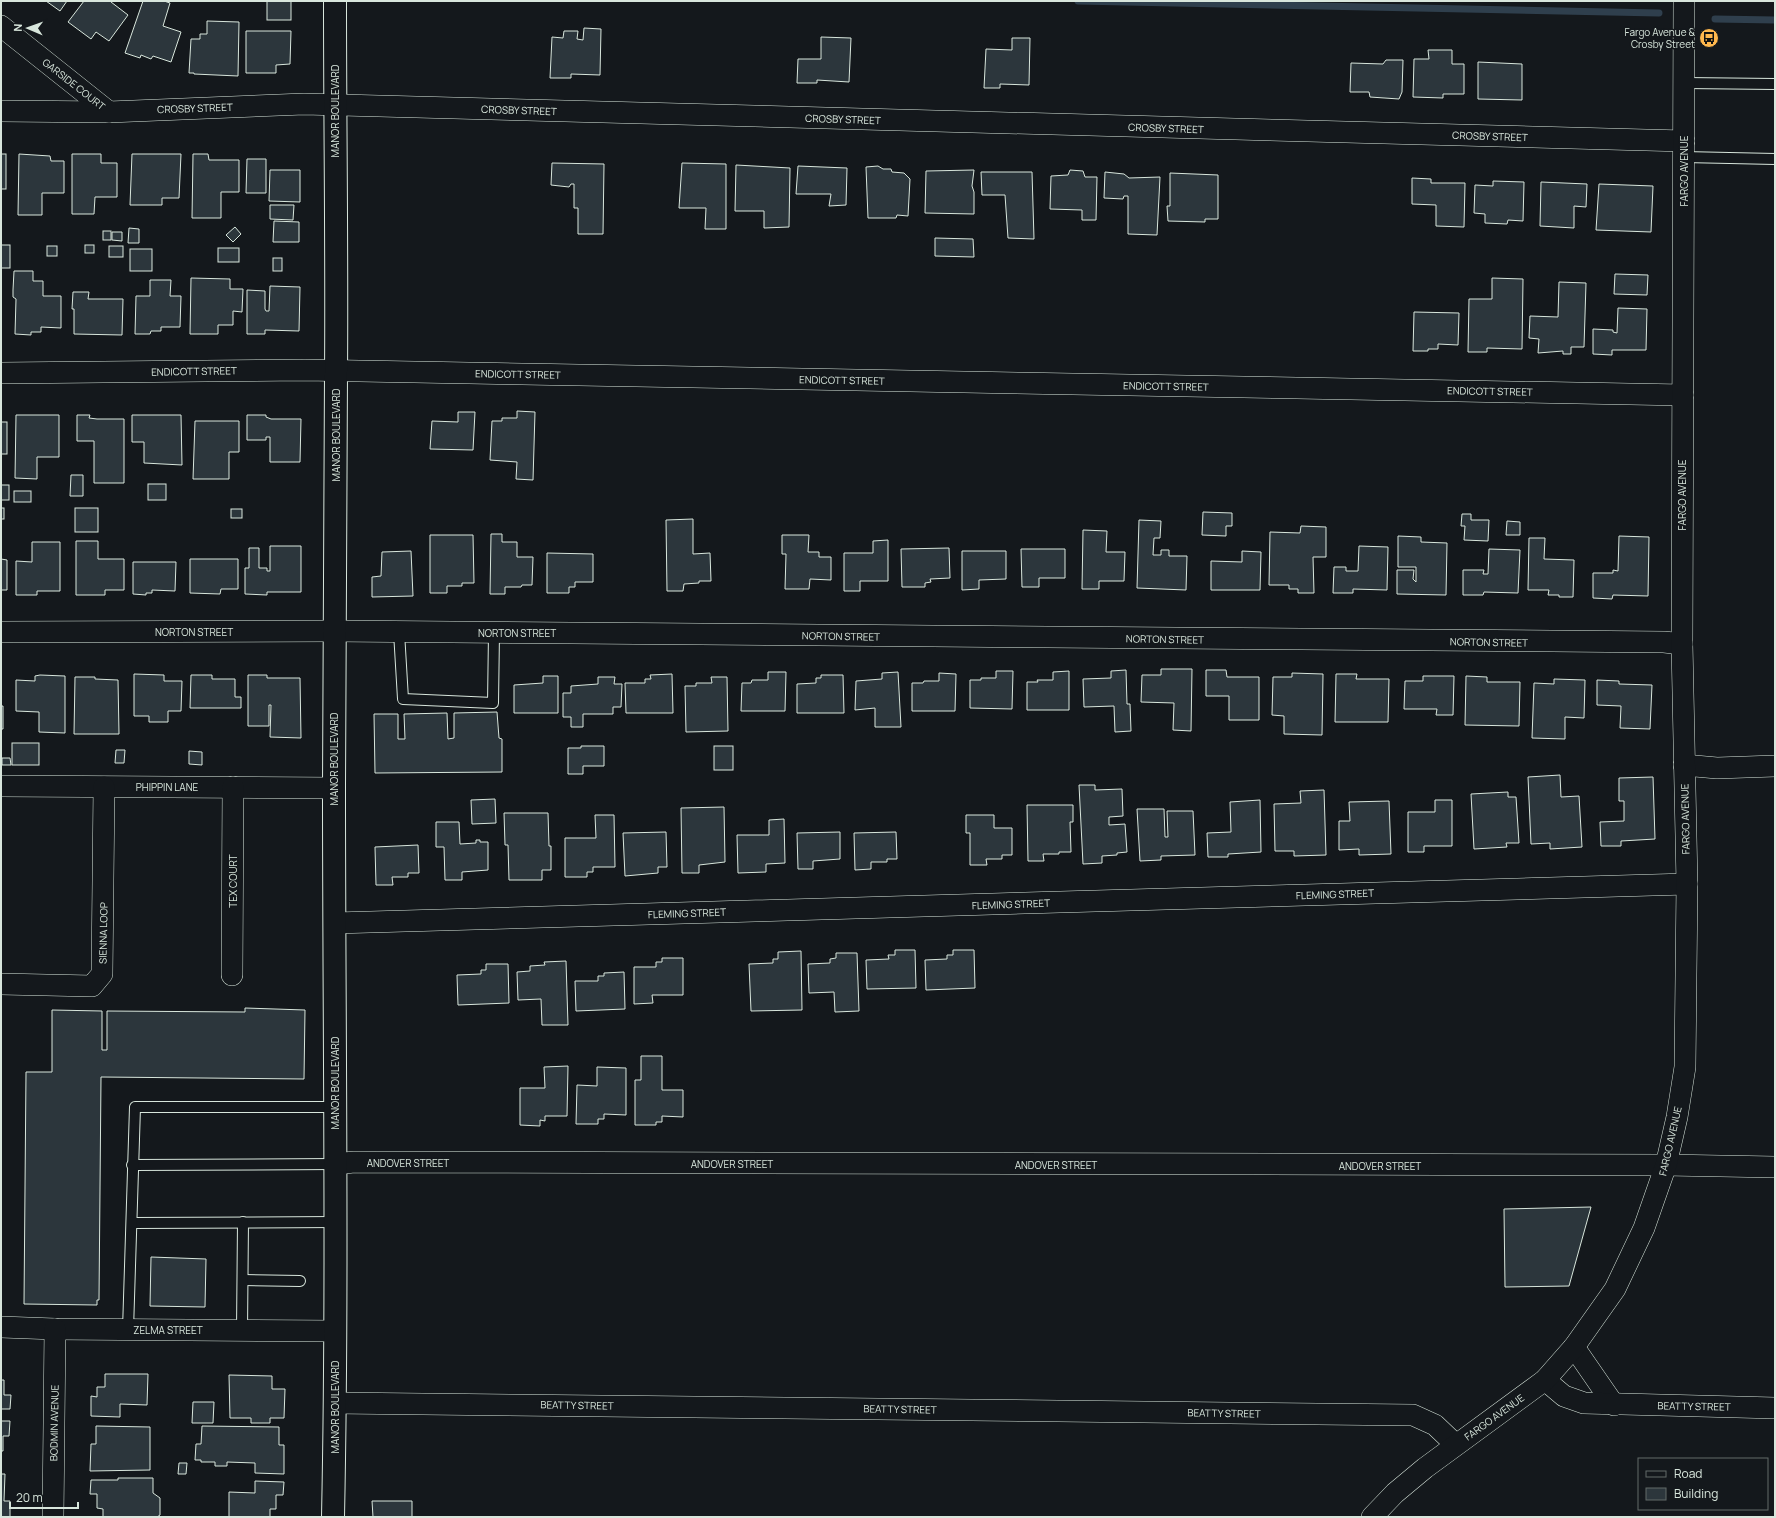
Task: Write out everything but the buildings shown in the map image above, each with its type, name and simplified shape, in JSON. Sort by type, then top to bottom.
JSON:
[{"type":"street","name":"MANOR BOULEVARD","points":[[333,1517],[336,1403],[334,1331],[336,1222],[334,788],[336,371],[335,1]]},
{"type":"street","name":"FARGO AVENUE","points":[[1372,1517],[1395,1493],[1455,1444],[1545,1380],[1574,1348],[1614,1289],[1644,1228],[1666,1165],[1685,1067],[1687,884],[1682,644],[1685,83],[1684,1]]},
{"type":"street","name":"GARSIDE COURT","points":[[1,26],[109,112]]},
{"type":"street","name":"CROSBY STREET","points":[[1,111],[109,112],[304,104],[1684,149]]},
{"type":"street","name":"ENDICOTT STREET","points":[[1,373],[296,370],[1683,394]]},
{"type":"street","name":"NORTON STREET","points":[[1,632],[335,631],[1664,642],[1682,644]]},
{"type":"street","points":[[1684,765],[1717,768],[1775,766]]},
{"type":"street","name":"PHIPPIN LANE","points":[[1,786],[334,788]]},
{"type":"street","name":"SIENNA LOOP","points":[[1,984],[92,986],[102,974],[104,787]]},
{"type":"street","name":"TEX COURT","points":[[232,975],[233,787]]},
{"type":"street","name":"FLEMING STREET","points":[[335,923],[1687,884]]},
{"type":"street","name":"ANDOVER STREET","points":[[336,1164],[354,1162],[1622,1167],[1666,1165],[1775,1167]]},
{"type":"street","name":"ZELMA STREET","points":[[1,1327],[128,1330],[334,1331]]},
{"type":"street","name":"BODMIN AVENUE","points":[[53,1517],[55,1329]]},
{"type":"street","points":[[1574,1348],[1614,1405]]},
{"type":"street","name":"BEATTY STREET","points":[[1545,1380],[1564,1396],[1584,1403],[1614,1405],[1775,1408]]},
{"type":"street","name":"BEATTY STREET","points":[[336,1403],[1413,1415],[1435,1425],[1455,1444]]},
{"type":"lane","points":[[1685,83],[1775,84]]},
{"type":"lane","points":[[1684,149],[1775,159]]},
{"type":"lane","points":[[399,632],[403,699],[493,703],[494,633]]},
{"type":"lane","points":[[128,1330],[134,1106],[335,1107]]},
{"type":"lane","points":[[132,1165],[336,1164]]},
{"type":"lane","points":[[242,1330],[243,1222]]},
{"type":"lane","points":[[132,1223],[336,1222]]},
{"type":"lane","points":[[243,1280],[300,1281]]},
{"type":"waterway","points":[[1078,1],[1659,13]]},
{"type":"waterway","points":[[1715,19],[1775,20]]},
{"type":"place","name":"Fargo Avenue & Crosby Street","points":[[1709,38]]}]
